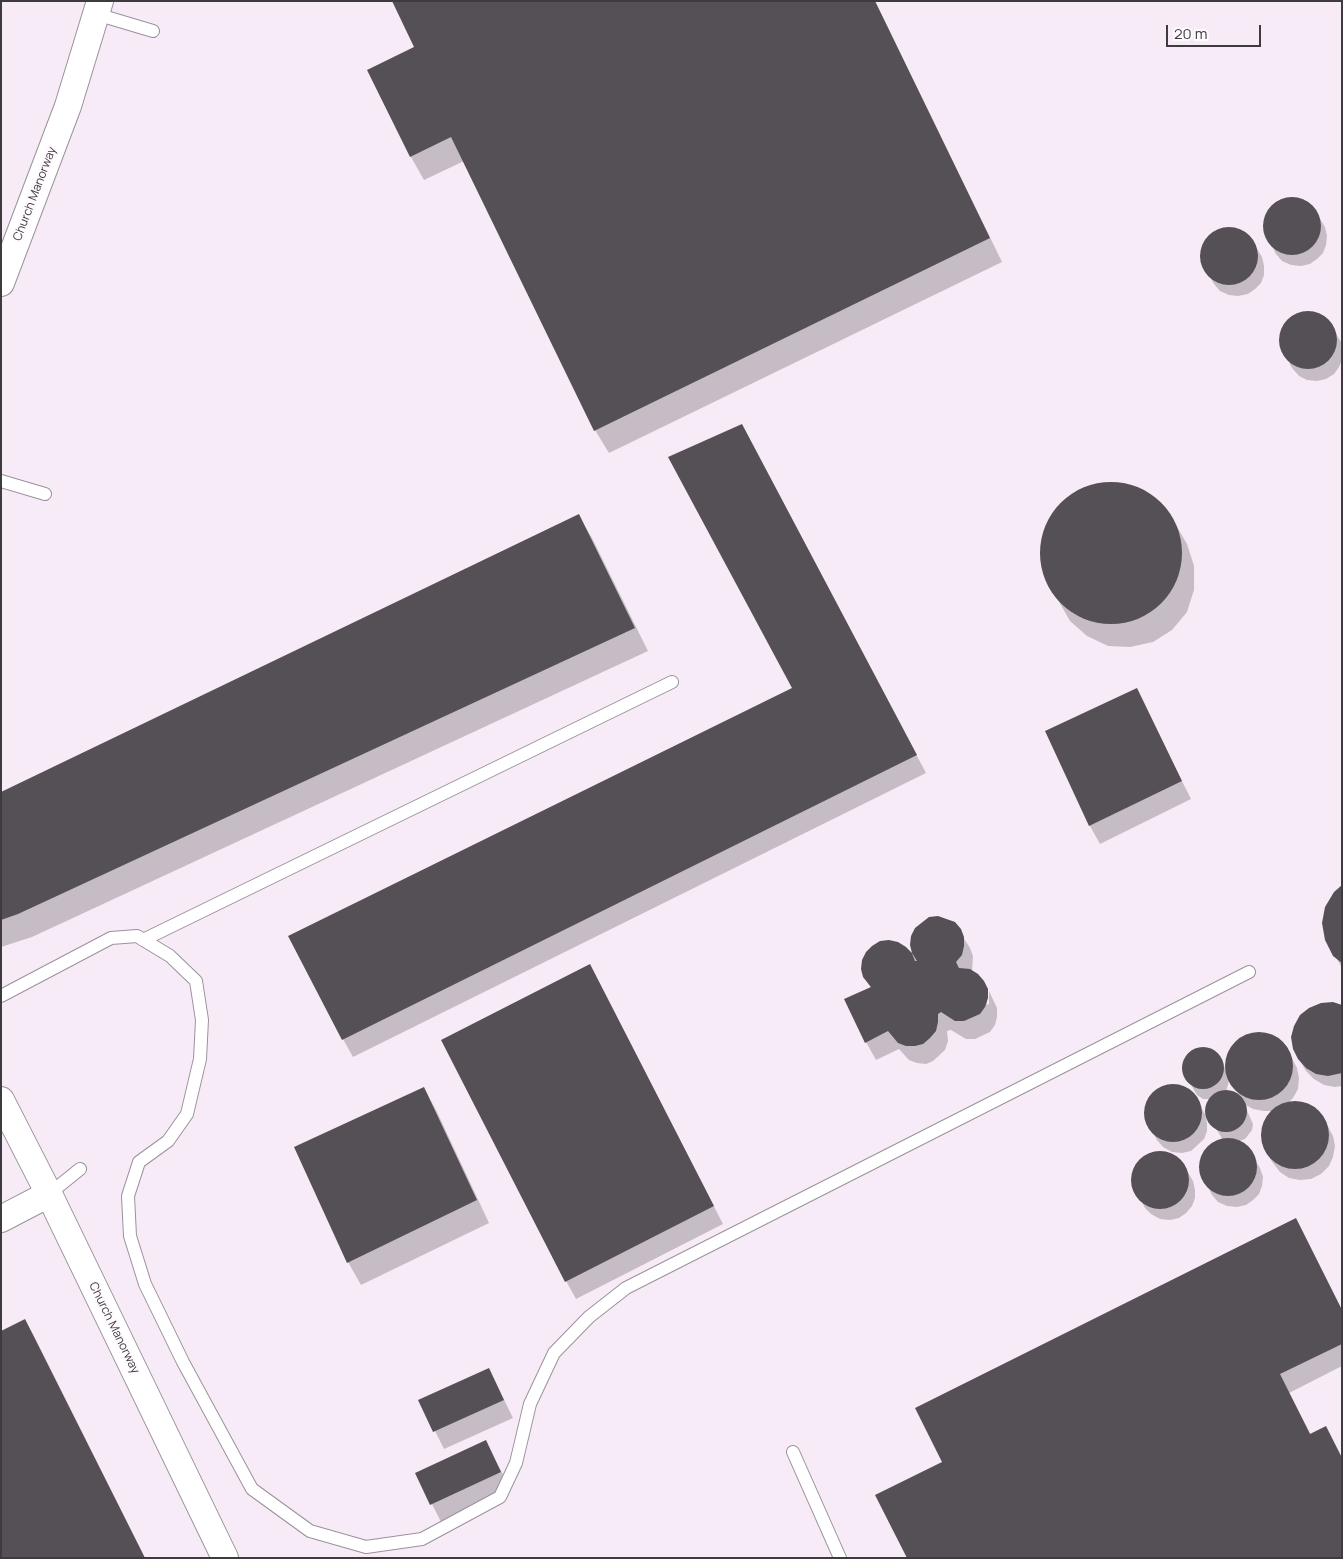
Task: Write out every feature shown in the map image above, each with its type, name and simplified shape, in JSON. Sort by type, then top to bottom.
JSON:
[{"type":"street","name":"Church Manorway","points":[[1,283],[68,106],[98,8]]},
{"type":"street","name":"Church Manorway","points":[[1,1100],[49,1194],[225,1558]]},
{"type":"street","points":[[1,1219],[49,1194]]},
{"type":"lane","points":[[98,8],[152,31]]},
{"type":"lane","points":[[1,481],[45,494]]},
{"type":"lane","points":[[143,940],[672,682]]},
{"type":"lane","points":[[1,996],[111,938],[137,936],[170,956],[196,981],[202,1020],[200,1059],[187,1114],[168,1140],[139,1162],[128,1196],[130,1236],[145,1284],[184,1362],[252,1489],[310,1532],[366,1547],[422,1539],[500,1497],[516,1463],[530,1404],[554,1353],[589,1317],[626,1288],[1249,972]]},
{"type":"lane","points":[[49,1194],[80,1169]]},
{"type":"lane","points":[[792,1452],[840,1558]]},
{"type":"shaded area","points":[[1,1],[1342,1],[1342,1558],[1,1558]]},
{"type":"building","points":[[392,1],[875,1],[990,238],[594,431],[451,137],[410,157],[367,70],[414,47]]},
{"type":"building","points":[[1292,197],[1303,199],[1316,210],[1321,226],[1319,237],[1308,250],[1292,255],[1281,253],[1268,242],[1263,226],[1265,215],[1276,202]]},
{"type":"building","points":[[1229,227],[1240,229],[1253,240],[1258,256],[1256,267],[1245,280],[1229,285],[1218,283],[1205,272],[1200,256],[1202,245],[1213,232]]},
{"type":"building","points":[[1308,311],[1319,313],[1332,324],[1337,340],[1335,351],[1324,364],[1308,369],[1297,367],[1284,356],[1279,340],[1281,329],[1292,316]]},
{"type":"building","points":[[742,424],[917,755],[342,1040],[288,936],[792,688],[668,457]]},
{"type":"building","points":[[1111,482],[1138,488],[1150,494],[1161,503],[1170,514],[1176,526],[1182,553],[1176,580],[1170,592],[1161,603],[1150,612],[1138,618],[1111,624],[1084,618],[1072,612],[1061,603],[1052,592],[1046,580],[1040,553],[1046,526],[1052,514],[1061,503],[1072,494],[1084,488]]},
{"type":"building","points":[[579,514],[635,628],[18,914],[1,920],[1,792]]},
{"type":"building","points":[[1137,688],[1182,781],[1089,826],[1045,731]]},
{"type":"building","points":[[1342,885],[1342,963],[1333,956],[1325,940],[1322,923],[1325,907],[1334,892]]},
{"type":"building","points":[[938,916],[955,922],[961,929],[964,937],[962,955],[956,962],[959,968],[970,969],[984,981],[988,989],[985,1007],[980,1014],[964,1021],[955,1021],[941,1012],[938,1014],[936,1031],[923,1044],[906,1046],[898,1043],[888,1031],[865,1043],[844,999],[871,987],[863,977],[861,969],[862,960],[866,952],[880,941],[889,940],[898,942],[912,953],[910,945],[911,936],[915,928],[929,917]]},
{"type":"building","points":[[590,964],[714,1206],[565,1282],[441,1040]]},
{"type":"building","points":[[1333,1002],[1342,1005],[1342,1073],[1328,1076],[1316,1074],[1306,1068],[1298,1059],[1293,1049],[1291,1037],[1300,1015],[1309,1008],[1321,1003]]},
{"type":"building","points":[[1259,1032],[1272,1035],[1283,1042],[1290,1053],[1293,1066],[1290,1079],[1283,1090],[1272,1097],[1259,1100],[1246,1097],[1235,1090],[1228,1079],[1225,1066],[1228,1053],[1235,1042],[1246,1035]]},
{"type":"building","points":[[1203,1047],[1218,1053],[1224,1068],[1218,1083],[1203,1089],[1188,1083],[1182,1068],[1188,1053]]},
{"type":"building","points":[[1173,1084],[1184,1086],[1197,1097],[1202,1113],[1200,1124],[1189,1137],[1173,1142],[1162,1140],[1149,1129],[1144,1113],[1146,1102],[1157,1089]]},
{"type":"building","points":[[424,1087],[477,1200],[347,1263],[294,1147]]},
{"type":"building","points":[[1226,1090],[1241,1096],[1247,1111],[1241,1126],[1226,1132],[1211,1126],[1205,1111],[1211,1096]]},
{"type":"building","points":[[1295,1101],[1308,1104],[1319,1111],[1326,1122],[1329,1135],[1326,1148],[1319,1159],[1308,1166],[1295,1169],[1282,1166],[1271,1159],[1264,1148],[1261,1135],[1264,1122],[1271,1111],[1282,1104]]},
{"type":"building","points":[[1228,1138],[1239,1140],[1252,1151],[1257,1167],[1255,1178],[1244,1191],[1228,1196],[1217,1194],[1204,1183],[1199,1167],[1201,1156],[1212,1143]]},
{"type":"building","points":[[1160,1151],[1171,1153],[1184,1164],[1189,1180],[1187,1191],[1176,1204],[1160,1209],[1149,1207],[1136,1196],[1131,1180],[1133,1169],[1144,1156]]},
{"type":"building","points":[[1296,1218],[1342,1310],[1342,1344],[1280,1374],[1310,1434],[1326,1426],[1342,1458],[1342,1558],[907,1558],[875,1495],[942,1462],[915,1408]]},
{"type":"building","points":[[25,1319],[145,1558],[1,1558],[1,1331]]},
{"type":"building","points":[[489,1368],[504,1400],[433,1432],[418,1400]]},
{"type":"building","points":[[486,1440],[501,1472],[430,1505],[415,1473]]}]
